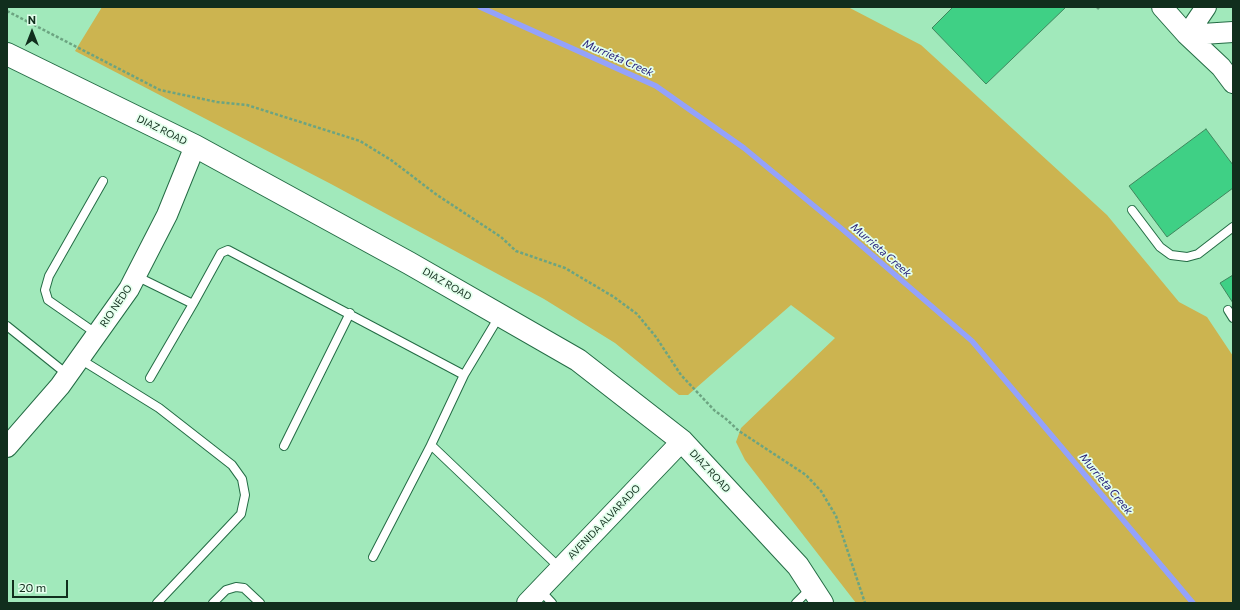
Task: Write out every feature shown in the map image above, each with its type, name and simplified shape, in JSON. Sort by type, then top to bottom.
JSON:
[{"type":"main road","name":"DIAZ ROAD","points":[[7,54],[195,146],[409,262],[578,360],[682,441],[798,566],[817,595]]},
{"type":"street","points":[[1162,7],[1188,35],[1230,74]]},
{"type":"street","points":[[1188,35],[1206,7]]},
{"type":"street","points":[[1188,35],[1233,32]]},
{"type":"street","name":"RIO NEDO","points":[[7,447],[68,375],[129,289],[167,215],[195,146]]},
{"type":"street","name":"AVENIDA ALVARADO","points":[[540,599],[560,568],[682,441]]},
{"type":"lane","points":[[97,334],[48,300],[45,290],[49,276],[103,182]]},
{"type":"lane","points":[[1132,210],[1160,247],[1171,255],[1187,257],[1198,254],[1233,227]]},
{"type":"lane","points":[[150,378],[221,253],[228,250],[350,313],[464,375]]},
{"type":"lane","points":[[136,276],[193,304]]},
{"type":"lane","points":[[1228,310],[1233,318]]},
{"type":"lane","points":[[284,446],[350,313]]},
{"type":"lane","points":[[373,557],[431,446],[464,375],[500,315]]},
{"type":"lane","points":[[7,326],[68,375]]},
{"type":"lane","points":[[80,358],[159,408],[232,465],[242,479],[245,495],[241,514],[157,603]]},
{"type":"lane","points":[[431,446],[560,568]]},
{"type":"lane","points":[[213,603],[226,590],[236,587],[244,588],[260,603]]},
{"type":"lane","points":[[796,603],[817,595]]},
{"type":"path","points":[[7,11],[160,90],[218,102],[247,106],[360,141],[391,160],[437,195],[501,237],[516,251],[565,268],[614,297],[637,314],[660,342],[681,375],[714,411],[725,418],[739,431],[806,475],[821,491],[836,516],[865,603]]},
{"type":"shaded area","points":[[102,7],[848,7],[921,45],[1107,215],[1179,302],[1207,317],[1233,356],[1233,603],[856,603],[745,460],[736,442],[741,428],[835,338],[791,305],[688,395],[679,395],[615,343],[544,299],[331,184],[75,51]]},
{"type":"building","points":[[953,7],[1066,7],[986,84],[932,28]]},
{"type":"building","points":[[1206,129],[1233,165],[1233,188],[1167,237],[1129,186]]},
{"type":"building","points":[[1233,275],[1233,303],[1220,283]]},
{"type":"waterway","name":"Murrieta Creek","points":[[480,7],[656,86],[744,148],[842,229],[972,341],[1193,603]]}]
